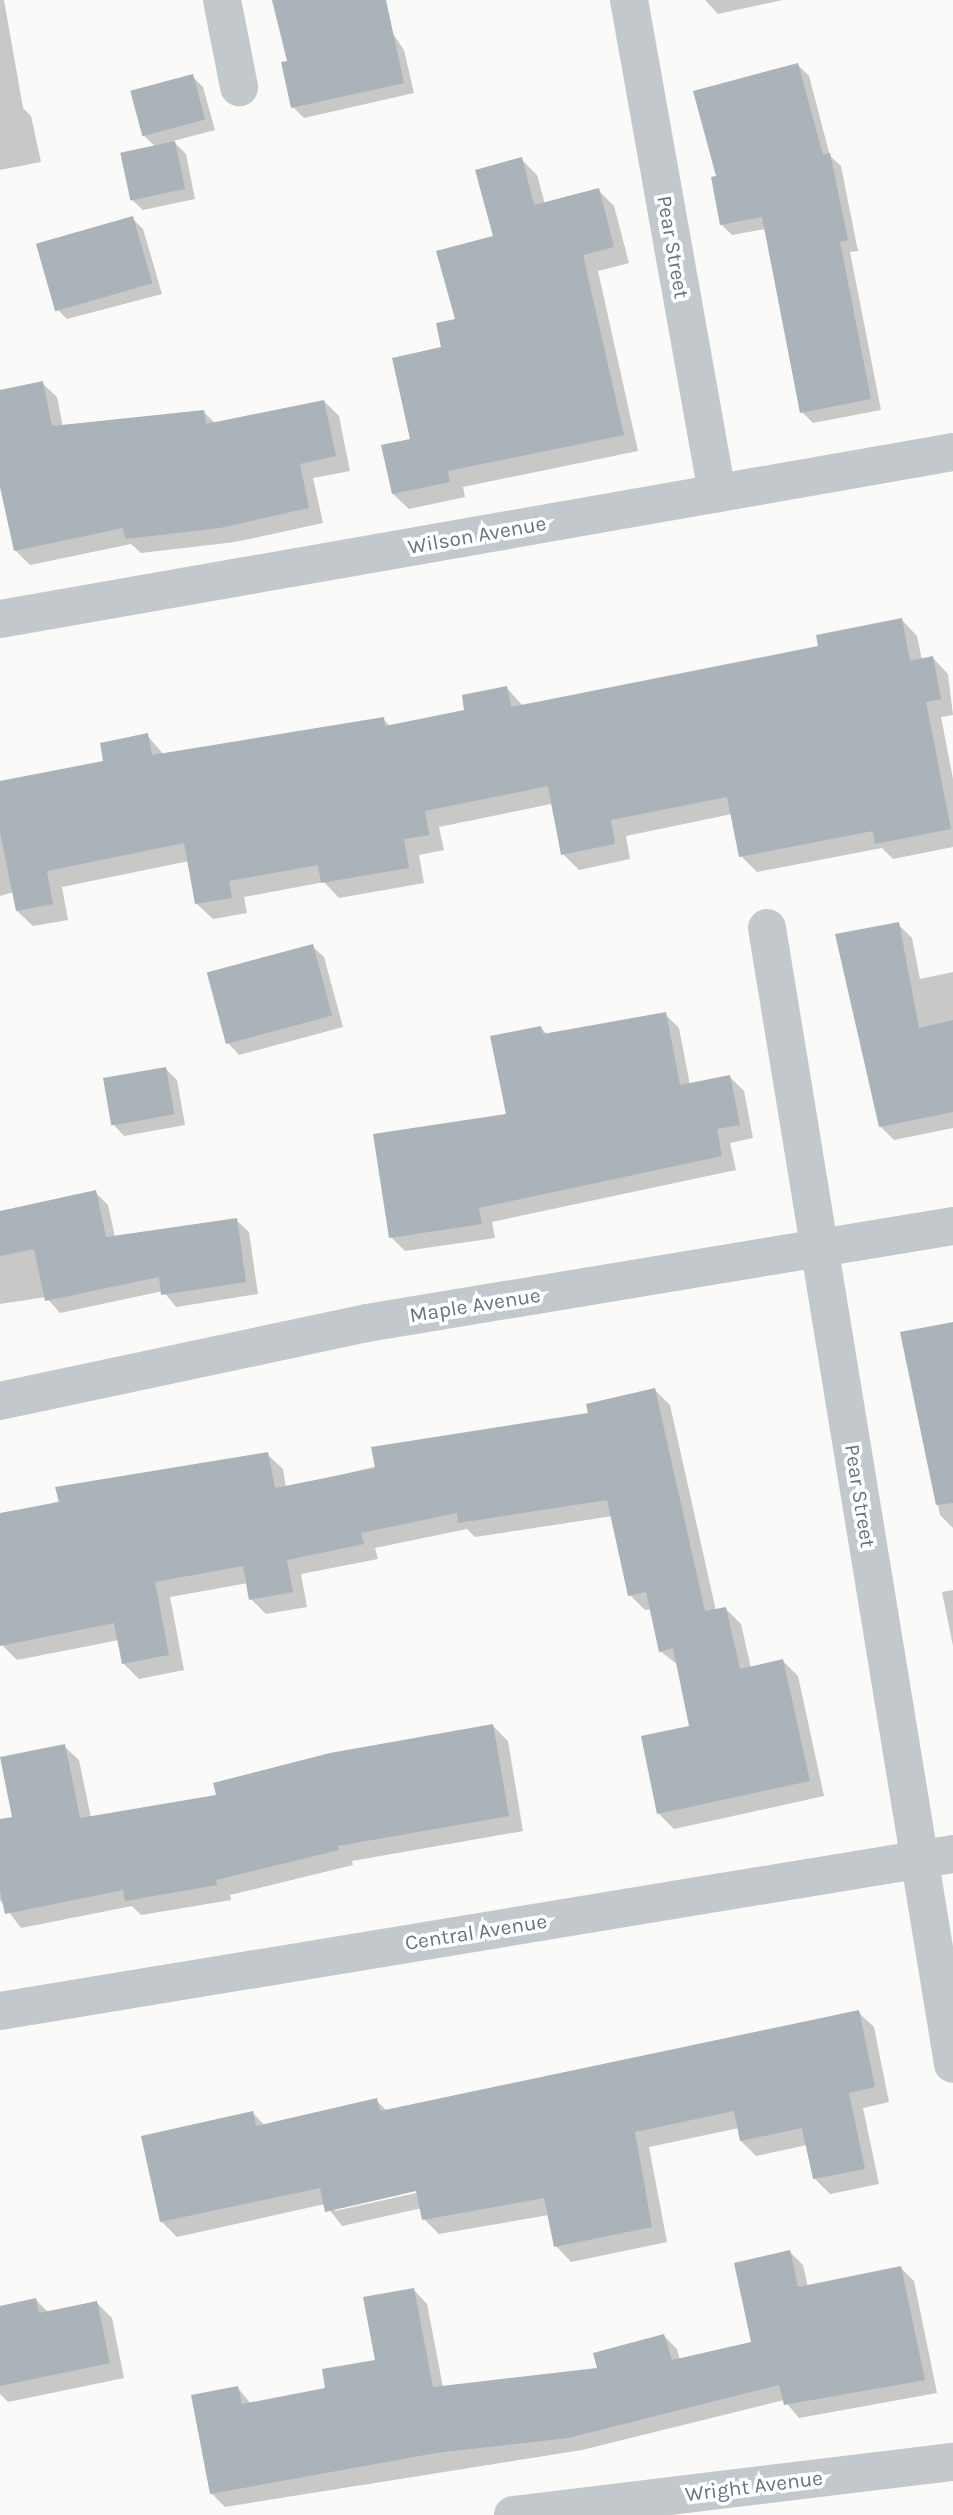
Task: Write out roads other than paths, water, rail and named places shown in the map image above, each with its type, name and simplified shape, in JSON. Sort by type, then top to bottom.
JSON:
[{"type":"street","points":[[222,0],[239,87]]},
{"type":"street","name":"Pear Street","points":[[629,0],[717,493]]},
{"type":"street","name":"Wilson Avenue","points":[[0,619],[953,452]]},
{"type":"street","name":"Pear Street","points":[[766,928],[819,1248],[936,1857],[953,2064]]},
{"type":"street","name":"Maple Avenue","points":[[0,1402],[367,1323],[953,1226]]},
{"type":"street","name":"Central Avenue","points":[[0,2011],[936,1857]]},
{"type":"street","name":"Wright Avenue","points":[[513,2515],[681,2505],[953,2462]]}]
